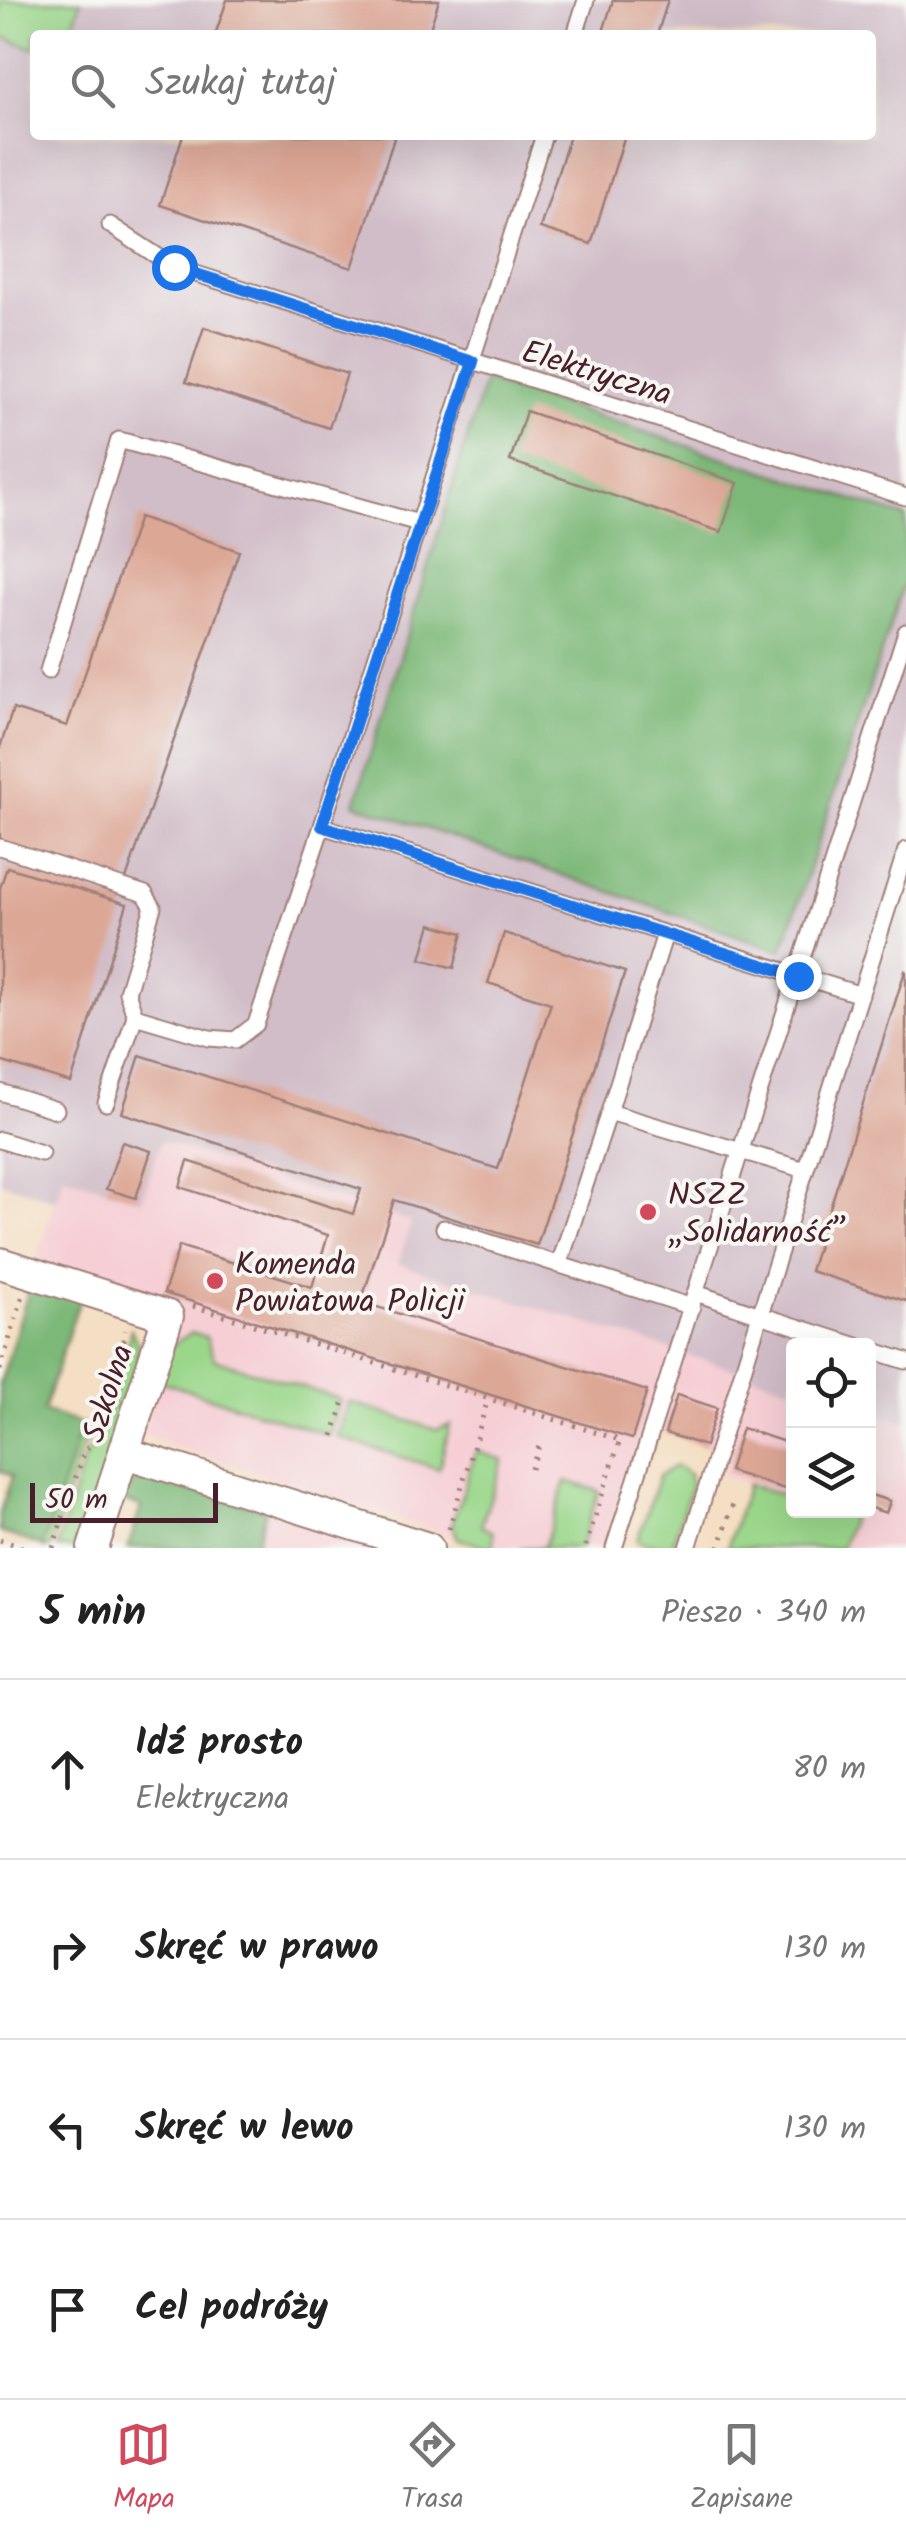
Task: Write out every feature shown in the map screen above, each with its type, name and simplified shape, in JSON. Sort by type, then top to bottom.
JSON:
[{"type":"street","points":[[0,1264],[124,1314],[174,1309]]},
{"type":"street","name":"Szkolna","points":[[94,1548],[174,1309]]},
{"type":"street","points":[[125,1452],[439,1542]]},
{"type":"lane","points":[[577,30],[586,0]]},
{"type":"lane","points":[[135,1016],[210,1038],[235,1040],[256,1024],[542,140]]},
{"type":"lane","name":"Elektryczna","points":[[110,225],[174,267],[906,496]]},
{"type":"lane","points":[[48,671],[119,440],[419,523]]},
{"type":"lane","points":[[614,1548],[906,632]]},
{"type":"lane","points":[[322,826],[861,996]]},
{"type":"lane","points":[[0,847],[145,894],[152,906],[126,992],[135,1016],[106,1103]]},
{"type":"lane","points":[[688,1548],[906,850]]},
{"type":"lane","points":[[559,1265],[666,934]]},
{"type":"lane","points":[[0,1092],[56,1110]]},
{"type":"lane","points":[[609,1112],[804,1170]]},
{"type":"lane","points":[[0,1140],[41,1152]]},
{"type":"lane","points":[[444,1228],[559,1265],[760,1315],[833,1338]]},
{"type":"lane","points":[[876,1351],[906,1360]]},
{"type":"path","points":[[0,1370],[30,1273]]},
{"type":"path","points":[[174,1309],[620,1440],[584,1548]]},
{"type":"path","points":[[53,1548],[84,1452],[96,1438],[123,1352],[124,1314]]},
{"type":"path","points":[[439,1542],[488,1399]]},
{"type":"path","points":[[333,1436],[344,1401]]},
{"type":"path","points":[[531,1470],[540,1443]]},
{"type":"path","points":[[718,1548],[734,1501]]},
{"type":"path","points":[[0,1540],[25,1548]]},
{"type":"shaded area","points":[[81,0],[906,0],[906,1423],[876,1413],[876,1338],[786,1338],[786,1386],[398,1264],[411,1222],[161,1141],[142,1200],[64,1175],[56,1200],[0,1182],[0,36],[30,47],[30,140],[876,140],[876,30],[72,30]]},
{"type":"shaded area","points":[[160,1141],[412,1222],[399,1264],[786,1386],[786,1496],[723,1476],[729,1454],[643,1427],[600,1548],[488,1548],[142,1435],[181,1307],[36,1262],[64,1175],[141,1199]]},
{"type":"shaded area","points":[[876,1413],[906,1423],[906,1548],[841,1548],[851,1518],[876,1518]]},
{"type":"shaded area","points":[[266,1510],[384,1548],[255,1548]]},
{"type":"green space","points":[[0,0],[81,0],[72,30],[30,30],[30,47],[0,36]]},
{"type":"green space","points":[[485,380],[906,517],[906,578],[782,951],[355,804]]},
{"type":"green space","points":[[31,1283],[80,1298],[43,1411],[82,1424],[43,1546],[0,1532],[0,1514],[12,1476],[0,1471],[0,1384]]},
{"type":"green space","points":[[131,1330],[139,1346],[138,1364],[80,1548],[57,1548],[86,1453],[100,1438]]},
{"type":"green space","points":[[191,1333],[206,1337],[214,1359],[340,1399],[329,1435],[159,1381],[173,1344]]},
{"type":"green space","points":[[349,1402],[437,1430],[450,1425],[439,1469],[337,1437]]},
{"type":"green space","points":[[82,1424],[94,1428],[80,1451],[51,1548],[42,1548]]},
{"type":"green space","points":[[476,1451],[503,1460],[481,1526],[493,1532],[493,1548],[458,1539],[452,1524]]},
{"type":"green space","points":[[675,1466],[689,1474],[691,1486],[671,1548],[637,1541],[659,1476]]},
{"type":"green space","points":[[150,1477],[266,1510],[255,1548],[128,1548],[141,1507],[122,1500],[133,1482]]},
{"type":"green space","points":[[566,1481],[599,1491],[580,1548],[519,1548],[544,1547]]},
{"type":"green space","points":[[748,1484],[786,1496],[786,1518],[852,1518],[841,1548],[727,1548]]},
{"type":"building","points":[[227,0],[439,0],[430,30],[217,30]]},
{"type":"building","points":[[613,0],[668,0],[659,30],[604,30]]},
{"type":"building","points":[[181,140],[393,140],[352,268],[160,205]]},
{"type":"building","points":[[568,140],[623,140],[591,244],[540,228]]},
{"type":"building","points":[[204,327],[347,374],[329,428],[186,382]]},
{"type":"building","points":[[526,411],[738,483],[721,532],[510,461]]},
{"type":"building","points":[[139,517],[239,551],[125,882],[0,843],[0,747],[13,709],[67,726]]},
{"type":"building","points":[[7,867],[127,904],[71,1083],[0,1061],[0,888]]},
{"type":"building","points":[[431,924],[463,933],[454,968],[421,959]]},
{"type":"building","points":[[504,933],[625,972],[537,1245],[394,1200],[361,1302],[647,1391],[632,1439],[164,1293],[179,1246],[312,1287],[328,1235],[180,1187],[188,1161],[353,1214],[361,1189],[122,1113],[140,1055],[498,1169],[551,1003],[488,983]]},
{"type":"building","points":[[906,972],[906,1301],[810,1271]]},
{"type":"building","points":[[122,1142],[151,1151],[136,1198],[106,1189]]},
{"type":"building","points":[[677,1395],[717,1408],[705,1446],[665,1433]]},
{"type":"building","points":[[742,1428],[786,1442],[786,1489],[729,1471]]},
{"type":"building","points":[[876,1497],[890,1501],[886,1513],[876,1510]]},
{"type":"place","name":"NSZZ „Solidarność”","points":[[648,1212]]},
{"type":"place","name":"Komenda Powiatowa Policji","points":[[215,1281]]},
{"type":"route","points":[[174,267],[473,362],[322,826],[798,976]]}]
